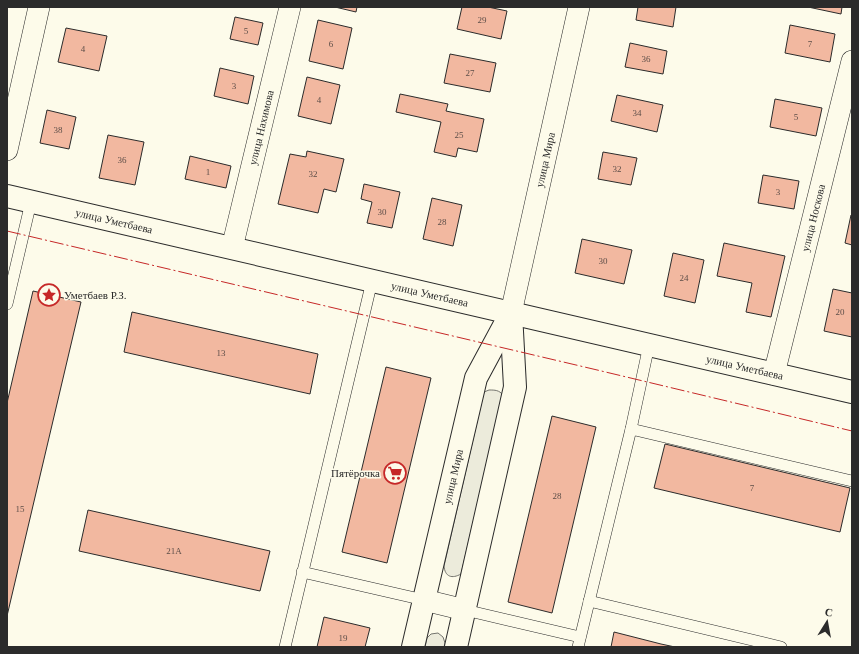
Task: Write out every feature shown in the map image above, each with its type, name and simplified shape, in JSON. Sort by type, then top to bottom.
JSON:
[{"type":"main road","name":"улица Уметбаева","points":[[7,196],[852,392]]},
{"type":"main road","name":"улица Мира","points":[[413,647],[476,378],[511,313]]},
{"type":"main road","name":"улица Мира","points":[[456,647],[515,387],[511,313]]},
{"type":"street","points":[[7,150],[39,7]]},
{"type":"street","name":"улица Нахимова","points":[[232,248],[290,7]]},
{"type":"street","name":"улица Мира","points":[[511,313],[579,7]]},
{"type":"street","name":"улица Носкова","points":[[774,374],[852,61]]},
{"type":"street","points":[[424,600],[465,610]]},
{"type":"lane","points":[[7,304],[31,202]]},
{"type":"lane","points":[[285,647],[372,281]]},
{"type":"lane","points":[[465,610],[579,642],[631,429],[649,345]]},
{"type":"lane","points":[[631,429],[852,481]]},
{"type":"lane","points":[[302,572],[424,600]]},
{"type":"lane","points":[[589,601],[781,647]]},
{"type":"shaded area","points":[[489,390],[500,392],[503,395],[461,574],[452,577],[447,575],[444,566],[484,392]]},
{"type":"shaded area","points":[[438,633],[443,637],[445,643],[444,647],[425,647],[427,638],[431,634]]},
{"type":"building","points":[[335,7],[357,7],[356,12]]},
{"type":"building","points":[[462,7],[488,7],[507,11],[501,39],[457,29]]},
{"type":"building","points":[[638,7],[676,7],[673,27],[636,20]]},
{"type":"building","points":[[808,7],[842,7],[841,14]]},
{"type":"building","points":[[235,17],[263,23],[258,45],[230,39]]},
{"type":"building","points":[[318,20],[352,28],[343,69],[309,61]]},
{"type":"building","points":[[790,25],[835,34],[830,62],[785,53]]},
{"type":"building","points":[[66,28],[107,36],[99,71],[58,62]]},
{"type":"building","points":[[630,43],[667,51],[663,74],[625,67]]},
{"type":"building","points":[[450,54],[496,63],[490,92],[444,83]]},
{"type":"building","points":[[220,68],[254,76],[248,104],[214,96]]},
{"type":"building","points":[[307,77],[340,85],[331,124],[298,116]]},
{"type":"building","points":[[400,94],[448,104],[446,111],[484,119],[477,152],[458,148],[456,157],[434,152],[441,122],[396,112]]},
{"type":"building","points":[[617,95],[663,105],[657,132],[611,121]]},
{"type":"building","points":[[775,99],[822,108],[816,136],[770,127]]},
{"type":"building","points":[[47,110],[76,117],[69,149],[40,143]]},
{"type":"building","points":[[108,135],[144,142],[135,185],[99,178]]},
{"type":"building","points":[[307,151],[344,159],[336,192],[324,189],[318,213],[278,204],[290,154],[306,157]]},
{"type":"building","points":[[603,152],[637,158],[631,185],[598,179]]},
{"type":"building","points":[[190,156],[231,166],[226,188],[185,179]]},
{"type":"building","points":[[763,175],[799,181],[794,209],[758,203]]},
{"type":"building","points":[[364,184],[400,192],[392,228],[367,223],[372,202],[361,199]]},
{"type":"building","points":[[432,198],[462,205],[453,246],[423,239]]},
{"type":"building","points":[[852,215],[852,245],[845,243]]},
{"type":"building","points":[[582,239],[632,250],[624,284],[575,273]]},
{"type":"building","points":[[724,243],[785,256],[771,317],[746,312],[752,283],[717,276]]},
{"type":"building","points":[[673,253],[704,260],[695,303],[664,296]]},
{"type":"building","points":[[833,289],[852,293],[852,337],[824,331]]},
{"type":"building","points":[[33,291],[81,302],[7,616],[7,403]]},
{"type":"building","points":[[132,312],[318,354],[310,394],[124,352]]},
{"type":"building","points":[[386,367],[431,378],[387,563],[342,552]]},
{"type":"building","points":[[552,416],[596,427],[552,613],[508,602]]},
{"type":"building","points":[[665,444],[850,488],[840,532],[654,488]]},
{"type":"building","points":[[88,510],[270,551],[260,591],[79,551]]},
{"type":"building","points":[[324,617],[370,628],[365,647],[317,647]]},
{"type":"building","points":[[614,632],[661,644],[675,647],[611,647]]},
{"type":"power","points":[[7,231],[852,431]]},
{"type":"place","name":"Уметбаев Р.З.","points":[[49,295]]},
{"type":"place","name":"Пятёрочка","points":[[395,473]]}]
